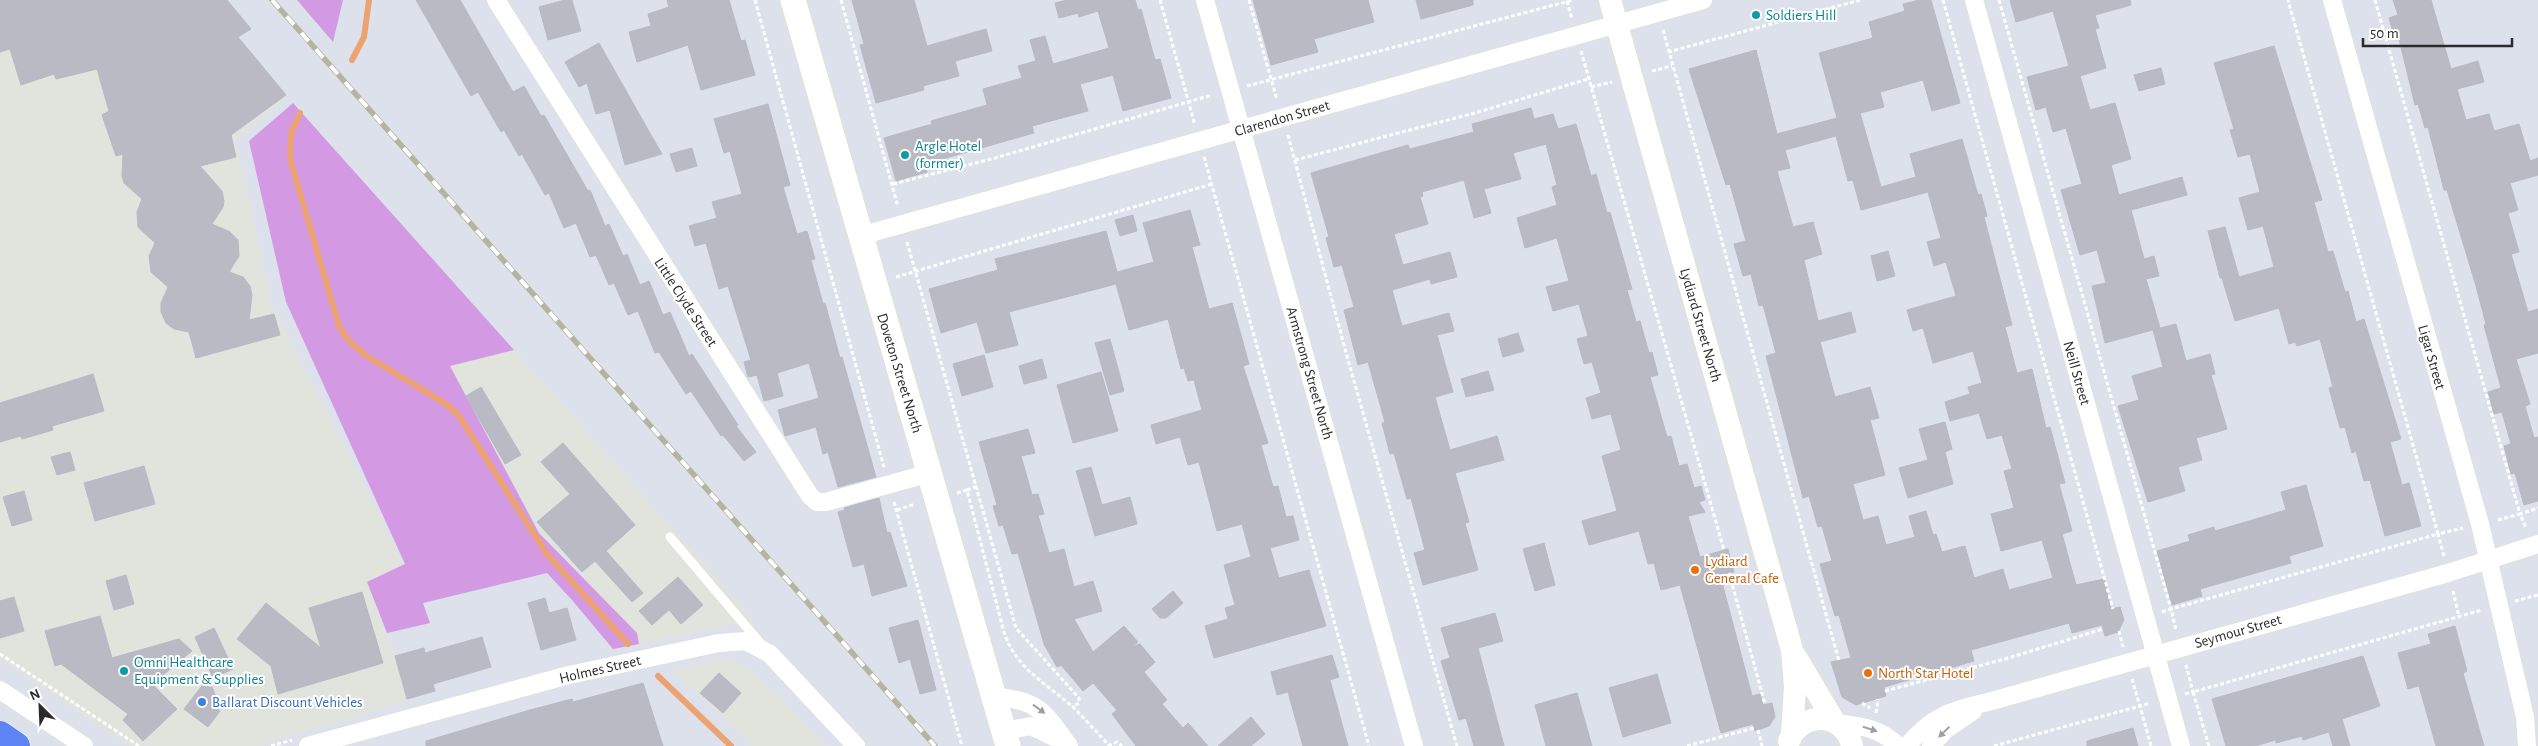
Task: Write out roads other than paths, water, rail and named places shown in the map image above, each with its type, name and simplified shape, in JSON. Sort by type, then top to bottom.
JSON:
[{"type":"highway","points":[[0,735],[16,746]]},
{"type":"main road","name":"Doveton Street North","points":[[793,0],[1006,739]]},
{"type":"street","name":"Little Clyde Street","points":[[496,0],[810,496],[817,502],[826,502],[930,473]]},
{"type":"street","name":"Armstrong Street North","points":[[1205,0],[1414,746]]},
{"type":"street","name":"Lydiard Street North","points":[[1610,0],[1792,650],[1795,682],[1787,741]]},
{"type":"street","name":"Clarendon Street","points":[[860,236],[1703,0]]},
{"type":"street","name":"Neill Street","points":[[1974,0],[2154,655],[2181,746]]},
{"type":"street","name":"Ligar Street","points":[[2332,0],[2488,561],[2526,717],[2527,746]]},
{"type":"street","name":"Seymour Street","points":[[1908,746],[1937,717],[1960,708],[1988,702],[2488,561],[2538,544]]},
{"type":"street","name":"Holmes Street","points":[[308,746],[568,675],[719,643],[746,641],[770,654],[856,746]]},
{"type":"street","name":"Lydiard Street North","points":[[1792,650],[1836,722],[1846,732],[1852,746]]},
{"type":"street","points":[[0,690],[84,746]]},
{"type":"street","points":[[994,696],[1018,699],[1039,708],[1051,720],[1069,746]]},
{"type":"street","name":"Seymour Street","points":[[1931,746],[1954,722],[1988,702]]},
{"type":"street","name":"Ligar Street","points":[[2526,717],[2538,735]]},
{"type":"street","points":[[1787,741],[1800,726],[1812,719],[1824,718],[1873,729],[1888,737],[1898,746]]},
{"type":"street","points":[[1006,739],[1031,726],[1043,730],[1069,746]]},
{"type":"lane","points":[[670,537],[770,654]]},
{"type":"waterway","points":[[352,60],[364,37],[369,0]]},
{"type":"waterway","points":[[300,113],[291,133],[290,159],[339,326],[347,339],[365,355],[446,404],[459,416],[546,553],[628,644]]},
{"type":"waterway","points":[[658,676],[731,746]]},
{"type":"railway","points":[[272,0],[935,746]]},
{"type":"place","name":"Soldiers Hill","points":[[1756,15]]},
{"type":"place","name":"Argle Hotel (former)","points":[[905,155]]},
{"type":"place","name":"Lydiard General Cafe","points":[[1695,570]]},
{"type":"place","name":"Omni Healthcare Equipment & Supplies","points":[[124,671]]},
{"type":"place","name":"North Star Hotel","points":[[1868,673]]},
{"type":"place","name":"Ballarat Discount Vehicles","points":[[202,702]]}]
